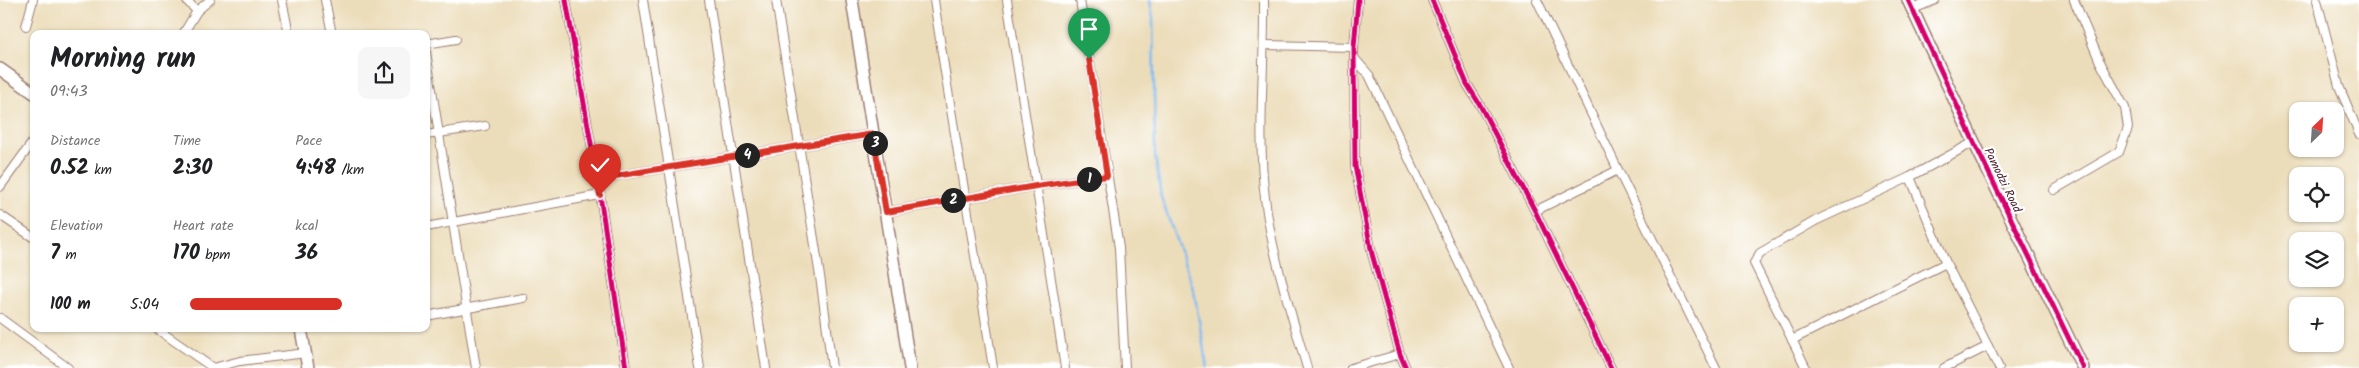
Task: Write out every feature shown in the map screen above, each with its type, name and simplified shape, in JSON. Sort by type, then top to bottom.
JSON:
[{"type":"street","points":[[26,26],[33,0]]},
{"type":"street","points":[[186,0],[198,11]]},
{"type":"street","points":[[185,30],[198,11],[210,0]]},
{"type":"street","points":[[282,0],[288,30]]},
{"type":"street","points":[[325,0],[331,30]]},
{"type":"street","points":[[566,0],[600,195],[626,368]]},
{"type":"street","points":[[643,0],[700,368]]},
{"type":"street","points":[[709,0],[766,368]]},
{"type":"street","points":[[776,0],[821,283],[832,368]]},
{"type":"street","points":[[852,0],[910,368]]},
{"type":"street","points":[[934,0],[953,128],[993,368]]},
{"type":"street","points":[[1007,0],[1065,368]]},
{"type":"street","points":[[1080,0],[1119,248],[1125,368]]},
{"type":"street","points":[[1264,0],[1265,45],[1262,118],[1265,196],[1273,245],[1307,368]]},
{"type":"street","points":[[1358,0],[1354,47],[1355,166],[1372,254],[1400,354],[1406,368]]},
{"type":"street","points":[[1432,0],[1467,84],[1535,211],[1611,368]]},
{"type":"street","points":[[1537,0],[1618,170],[1716,368]]},
{"type":"street","points":[[1910,4],[1935,0]]},
{"type":"street","points":[[2054,190],[2119,152],[2128,128],[2125,108],[2100,62],[2074,0]]},
{"type":"street","points":[[2317,0],[2339,86],[2359,134]]},
{"type":"street","name":"Pamodzi Road","points":[[1910,4],[2083,368]]},
{"type":"street","points":[[430,43],[456,39]]},
{"type":"street","points":[[1265,45],[1354,47]]},
{"type":"street","points":[[1354,58],[1369,75],[1509,368]]},
{"type":"street","points":[[0,69],[30,90]]},
{"type":"street","points":[[430,77],[476,368]]},
{"type":"street","points":[[430,134],[485,126]]},
{"type":"street","points":[[597,179],[873,134]]},
{"type":"street","points":[[1806,368],[1754,263],[1760,252],[1817,220],[1910,177],[1974,142]]},
{"type":"street","points":[[0,188],[30,146]]},
{"type":"street","points":[[1535,211],[1618,170]]},
{"type":"street","points":[[886,212],[966,197],[1107,176]]},
{"type":"street","points":[[1910,177],[1946,263],[1999,368]]},
{"type":"street","points":[[430,226],[600,195]]},
{"type":"street","points":[[0,215],[30,235]]},
{"type":"street","points":[[1792,340],[1946,263]]},
{"type":"street","points":[[430,315],[523,298]]},
{"type":"street","points":[[0,318],[68,368]]},
{"type":"street","points":[[160,332],[213,368],[240,361],[306,352]]},
{"type":"street","points":[[302,332],[308,368]]},
{"type":"street","points":[[1944,368],[1988,346]]},
{"type":"street","points":[[1351,368],[1400,354]]},
{"type":"waterway","points":[[1150,0],[1153,18],[1155,156],[1161,197],[1194,291],[1207,368]]},
{"type":"cycle path","points":[[566,0],[600,195],[626,368]]},
{"type":"cycle path","points":[[1358,0],[1354,47],[1355,166],[1372,254],[1400,354],[1406,368]]},
{"type":"cycle path","points":[[1432,0],[1467,84],[1480,105],[1535,211],[1611,368]]},
{"type":"cycle path","points":[[1908,0],[2083,368]]},
{"type":"route","points":[[600,195],[597,179],[873,134],[886,212],[966,197],[1107,176],[1089,59]]}]
